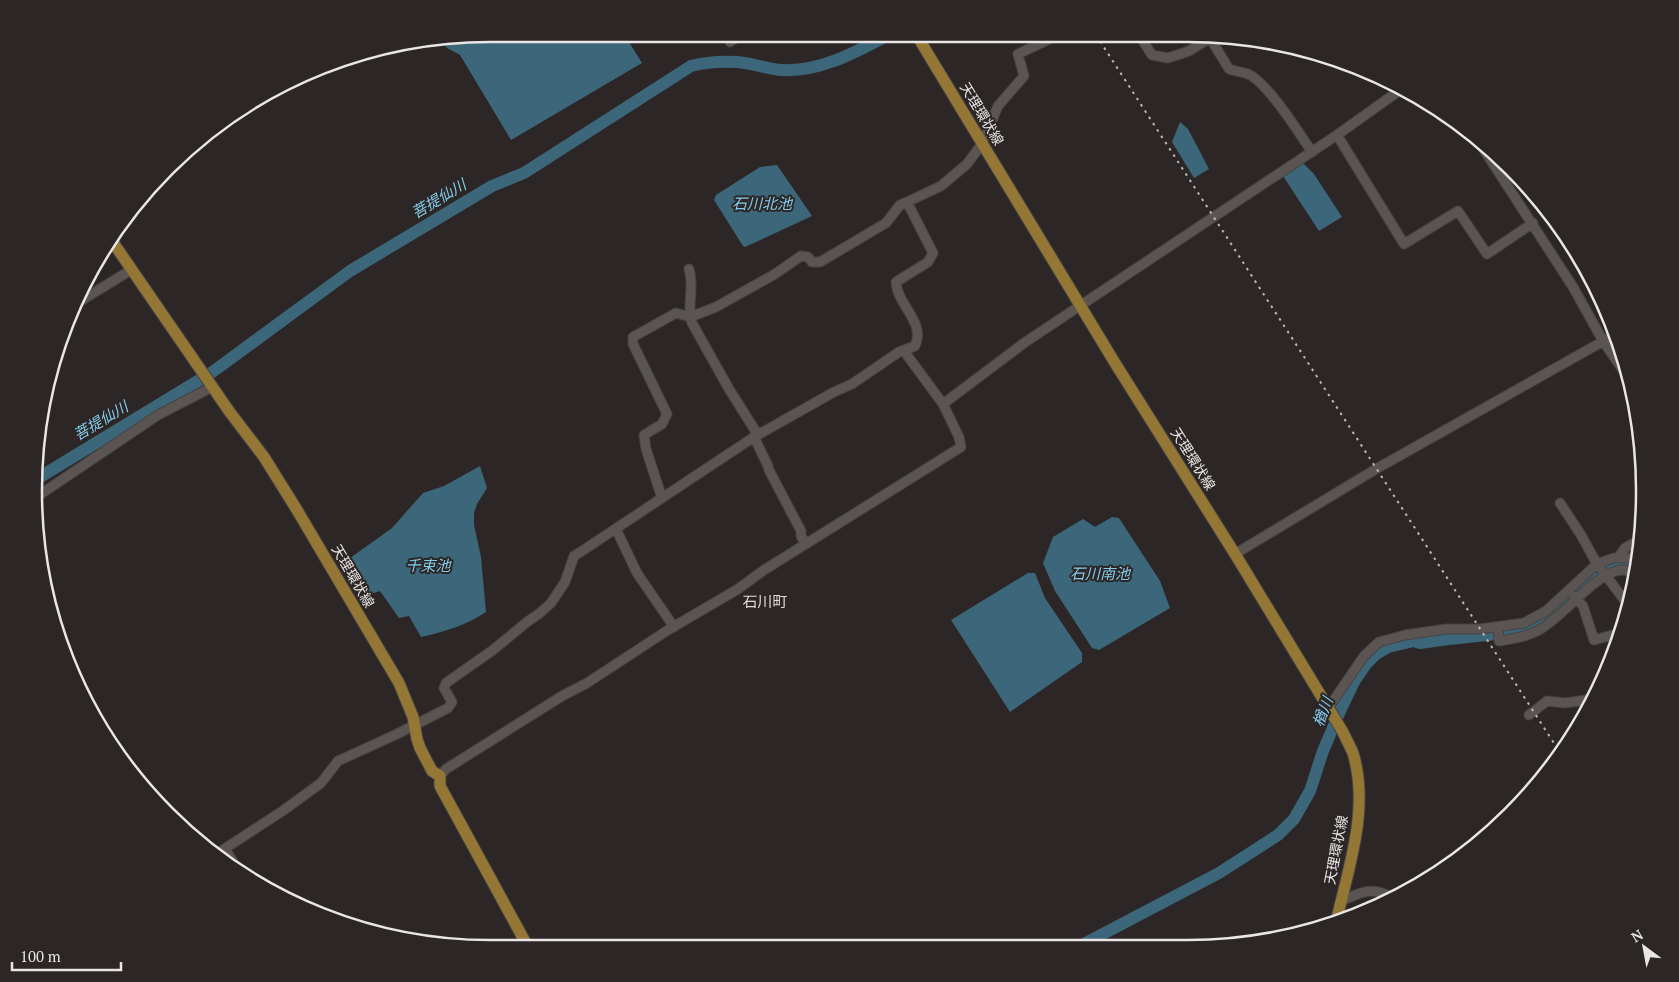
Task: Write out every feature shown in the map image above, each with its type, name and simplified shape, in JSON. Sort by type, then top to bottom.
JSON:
[{"type":"main road","name":"天理環状線","points":[[920,42],[1120,371],[1235,554],[1343,732],[1352,753],[1358,781],[1359,808],[1357,827],[1338,914]]},
{"type":"main road","name":"天理環状線","points":[[115,246],[229,411],[264,457],[313,536],[399,683],[413,717],[420,748],[432,771],[440,776],[440,786],[524,940]]},
{"type":"street","points":[[662,498],[646,449],[644,434],[662,424],[667,414],[633,344],[633,337],[676,313],[690,317],[716,307],[740,295],[800,256],[808,257],[812,262],[820,262],[886,223],[900,205],[950,180],[982,144],[998,106],[1024,76],[1018,54],[1042,42]]},
{"type":"street","points":[[1143,42],[1152,55],[1168,58],[1189,51],[1203,43]]},
{"type":"street","points":[[1213,43],[1229,69],[1249,74],[1257,80],[1281,107],[1312,152]]},
{"type":"street","points":[[943,404],[1024,343],[1312,152],[1395,94]]},
{"type":"street","points":[[1337,135],[1404,244],[1458,211],[1487,254],[1533,223]]},
{"type":"street","points":[[1492,162],[1573,286],[1603,341],[1617,361]]},
{"type":"street","points":[[223,850],[321,783],[338,760],[414,726],[448,708],[452,702],[444,688],[446,683],[493,650],[551,603],[565,582],[574,556],[756,436],[834,392],[852,384],[899,352],[915,346],[918,333],[915,322],[896,291],[896,282],[928,262],[933,253],[907,202]]},
{"type":"street","points":[[689,269],[692,280],[690,317],[756,436],[769,470],[806,544]]},
{"type":"street","points":[[87,297],[131,270]]},
{"type":"street","points":[[1235,554],[1376,469],[1609,338]]},
{"type":"street","points":[[440,776],[469,754],[738,589],[764,570],[961,447],[959,437],[943,404],[904,350]]},
{"type":"street","points":[[42,493],[158,415],[211,385]]},
{"type":"street","points":[[1560,504],[1623,599]]},
{"type":"street","points":[[616,529],[638,573],[674,627]]},
{"type":"street","points":[[1330,709],[1364,656],[1379,642],[1405,635],[1446,629],[1480,630],[1524,623],[1546,611],[1568,590],[1602,570],[1618,558],[1625,548],[1634,543]]},
{"type":"street","points":[[1618,558],[1631,559]]},
{"type":"street","points":[[1602,570],[1629,572]]},
{"type":"street","points":[[1498,628],[1499,641],[1522,637],[1537,631],[1552,622],[1577,599],[1595,582],[1602,570]]},
{"type":"street","points":[[1568,590],[1582,606],[1594,640],[1613,635]]},
{"type":"street","points":[[1529,715],[1547,701],[1564,703],[1584,700]]},
{"type":"street","points":[[1341,901],[1361,892],[1377,890],[1384,894]]},
{"type":"water","points":[[491,42],[629,42],[642,63],[511,140],[460,55],[445,45]]},
{"type":"water","points":[[1180,122],[1188,129],[1209,169],[1194,178],[1172,142]]},
{"type":"water","points":[[1303,163],[1314,174],[1342,217],[1319,231],[1283,176]]},
{"type":"water","name":"石川北池","points":[[777,165],[812,216],[745,247],[714,200],[716,195],[760,167]]},
{"type":"water","name":"千束池","points":[[480,466],[487,488],[477,504],[474,513],[474,525],[481,557],[486,612],[455,628],[421,637],[409,616],[399,618],[380,591],[365,596],[346,561],[392,528],[423,493],[444,486]]},
{"type":"water","name":"石川南池","points":[[1112,517],[1119,518],[1160,581],[1170,608],[1099,650],[1092,648],[1055,591],[1043,563],[1053,537],[1083,519],[1095,527]]},
{"type":"water","name":"石川南池","points":[[1028,573],[1035,573],[1045,598],[1082,653],[1082,662],[1010,712],[951,620]]},
{"type":"waterway","name":"菩提仙川","points":[[43,475],[211,373],[350,271],[492,186],[524,173],[691,66],[731,62],[782,70],[796,70],[811,68],[838,60],[875,42]]},
{"type":"waterway","name":"楢川","points":[[1091,940],[1219,873],[1278,835],[1294,819],[1310,791],[1323,751],[1355,680],[1376,654],[1388,647],[1414,641],[1420,643],[1505,633],[1531,627],[1547,618],[1587,579],[1598,571],[1610,566],[1623,564],[1630,565]]},
{"type":"railway","points":[[1101,42],[1556,747]]},
{"type":"district","name":"石川町","points":[[765,602]]}]
